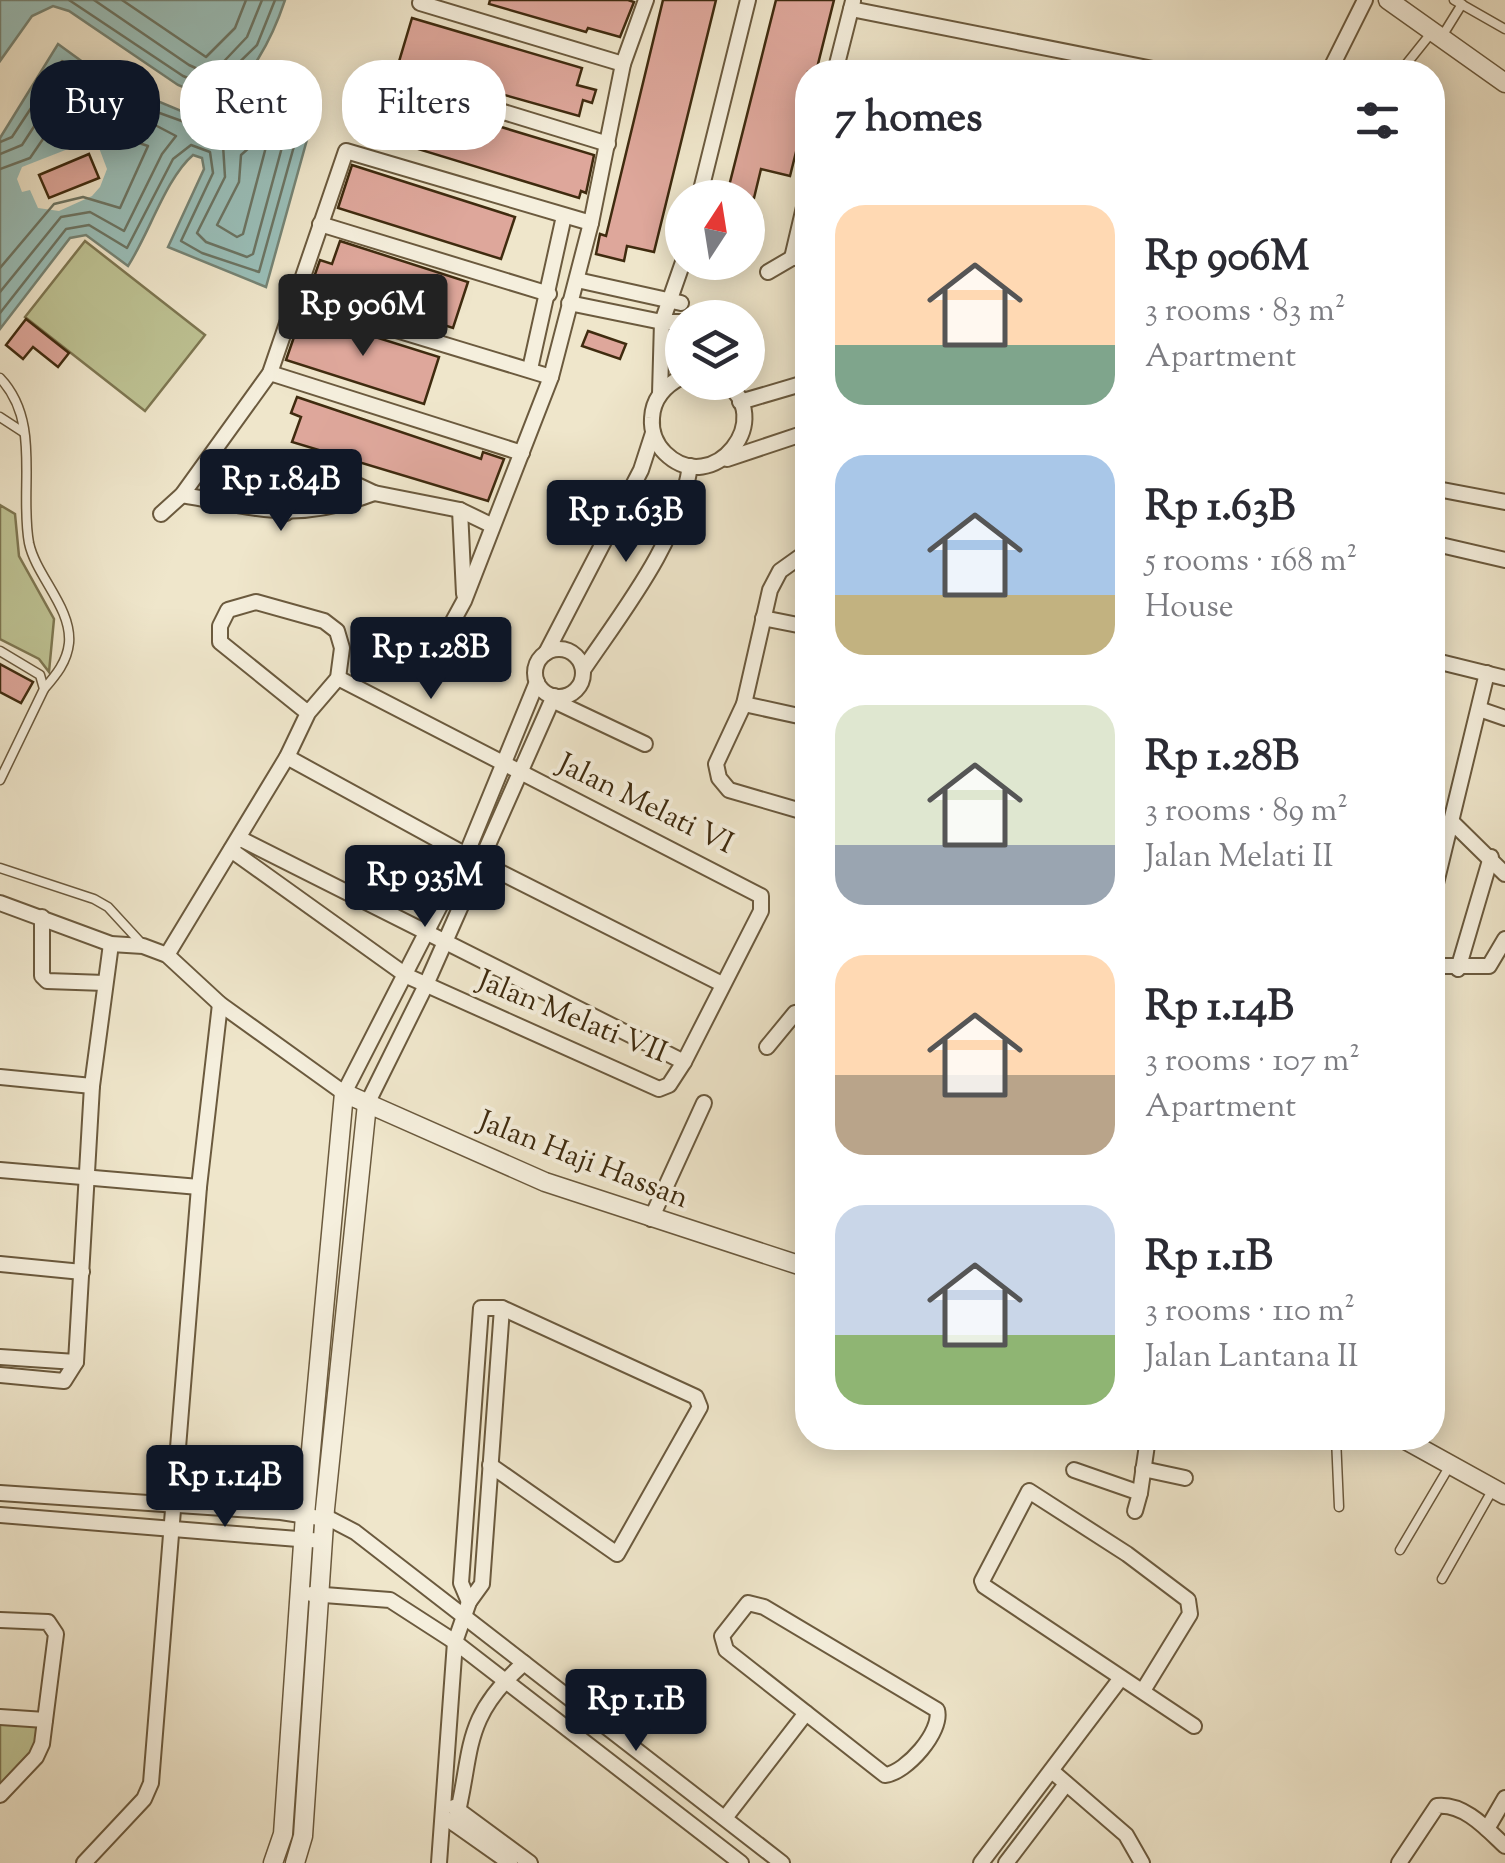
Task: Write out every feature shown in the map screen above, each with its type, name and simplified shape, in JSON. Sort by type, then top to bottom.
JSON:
[{"type":"street","points":[[440,646],[464,601],[551,377],[591,223],[623,64],[646,0]]},
{"type":"street","points":[[703,180],[748,0]]},
{"type":"street","points":[[1335,60],[1365,0]]},
{"type":"street","points":[[1388,0],[1505,83]]},
{"type":"street","points":[[420,3],[623,64]]},
{"type":"street","points":[[838,60],[852,4],[1112,60]]},
{"type":"street","points":[[506,113],[608,144]]},
{"type":"street","points":[[160,514],[182,495],[270,373],[341,156],[355,150],[591,223]]},
{"type":"street","points":[[530,370],[564,216]]},
{"type":"street","points":[[320,224],[549,294]]},
{"type":"street","points":[[768,272],[795,259]]},
{"type":"street","points":[[576,280],[665,307]]},
{"type":"street","points":[[294,299],[551,377]]},
{"type":"street","points":[[569,303],[665,320]]},
{"type":"street","points":[[660,394],[662,322]]},
{"type":"street","points":[[270,373],[522,453]]},
{"type":"street","points":[[720,462],[739,442],[744,429],[740,402],[795,386]]},
{"type":"street","points":[[272,1863],[283,1834],[300,1594],[314,1540],[325,1518],[347,1271],[367,1104],[444,941],[503,765],[536,682],[536,666],[641,470],[653,433],[653,407],[665,390]]},
{"type":"street","points":[[653,433],[667,455],[690,466],[720,462],[795,436]]},
{"type":"street","points":[[295,1863],[303,1836],[320,1595],[314,1540],[305,1515],[344,1093],[428,933],[473,858],[553,698],[576,691],[583,670],[670,530],[686,498],[690,466]]},
{"type":"street","points":[[286,512],[299,472],[320,468],[374,493],[460,510],[491,525]]},
{"type":"street","points":[[1445,490],[1505,502]]},
{"type":"street","points":[[182,495],[286,512],[330,510],[374,493]]},
{"type":"street","points":[[460,510],[464,601]]},
{"type":"street","points":[[1445,546],[1505,560]]},
{"type":"street","points":[[795,561],[780,571],[762,618],[744,704],[716,764],[719,778],[744,797],[795,810]]},
{"type":"street","points":[[167,955],[286,758],[308,713],[338,678],[342,648],[337,631],[324,621],[256,602],[228,610],[220,626],[220,642],[308,713]]},
{"type":"street","points":[[762,618],[795,624]]},
{"type":"street","points":[[546,653],[569,651],[583,670]]},
{"type":"street","points":[[1445,663],[1505,678]]},
{"type":"street","points":[[1445,852],[1487,673]]},
{"type":"street","name":"Jalan Melati VI","points":[[338,678],[761,896]]},
{"type":"street","points":[[536,682],[553,698],[645,744]]},
{"type":"street","points":[[744,704],[795,715]]},
{"type":"street","points":[[1479,709],[1505,718]]},
{"type":"street","points":[[286,758],[722,984]]},
{"type":"street","points":[[1453,823],[1505,874]]},
{"type":"street","points":[[235,844],[428,933],[684,1062]]},
{"type":"street","points":[[235,844],[425,986]]},
{"type":"street","points":[[1458,969],[1491,857]]},
{"type":"street","name":"Jalan Melati VII","points":[[425,986],[658,1089],[670,1086],[760,911],[761,896]]},
{"type":"street","points":[[0,903],[110,944],[144,946],[167,955],[220,1004],[344,1093]]},
{"type":"street","points":[[42,917],[42,976],[46,981],[105,984]]},
{"type":"street","points":[[1445,968],[1489,966],[1505,940]]},
{"type":"street","points":[[0,1375],[64,1380],[76,1362],[92,1086],[110,944]]},
{"type":"street","points":[[84,1863],[144,1799],[151,1784],[199,1187],[220,1004]]},
{"type":"street","points":[[767,1046],[795,1012]]},
{"type":"street","points":[[0,1077],[92,1086]]},
{"type":"street","name":"Jalan Haji Hassan","points":[[344,1093],[546,1182],[795,1264]]},
{"type":"street","points":[[651,1219],[704,1103]]},
{"type":"street","points":[[0,1170],[199,1187]]},
{"type":"street","points":[[0,1264],[82,1272]]},
{"type":"street","points":[[326,1270],[347,1271]]},
{"type":"street","points":[[469,1602],[460,1584],[480,1308],[502,1308],[696,1397],[700,1407],[617,1554],[490,1465]]},
{"type":"street","points":[[439,1863],[455,1642],[469,1602],[482,1584],[502,1308]]},
{"type":"street","points":[[0,1357],[76,1362]]},
{"type":"street","points":[[1135,1511],[1146,1450]]},
{"type":"street","points":[[1422,1450],[1499,1492]]},
{"type":"street","points":[[1143,1469],[1185,1478]]},
{"type":"street","points":[[1074,1470],[1140,1493]]},
{"type":"street","points":[[1144,1688],[1190,1614],[1188,1600],[1127,1554],[1029,1491],[982,1581],[1121,1678],[1144,1688],[1194,1726]]},
{"type":"street","points":[[0,1493],[305,1515],[325,1518],[355,1532],[782,1863]]},
{"type":"street","points":[[0,1515],[314,1540]]},
{"type":"street","points":[[300,1594],[382,1597],[455,1642],[741,1863]]},
{"type":"street","points":[[748,1603],[779,1616],[940,1716],[920,1751],[889,1776],[806,1713],[722,1642],[727,1627],[748,1603]]},
{"type":"street","points":[[0,1620],[54,1625],[56,1634],[36,1757],[0,1795]]},
{"type":"street","points":[[457,1817],[470,1734],[505,1680],[524,1664]]},
{"type":"street","points":[[980,1863],[1121,1678]]},
{"type":"street","points":[[725,1818],[806,1713]]},
{"type":"street","points":[[0,1718],[45,1720]]},
{"type":"street","points":[[1053,1772],[1126,1835],[1142,1863]]},
{"type":"street","points":[[1006,1863],[1066,1784]]},
{"type":"street","points":[[1487,1829],[1505,1798]]},
{"type":"street","points":[[1400,1863],[1437,1806],[1453,1807],[1505,1846]]},
{"type":"street","points":[[442,1807],[530,1863]]},
{"type":"street","points":[[457,1817],[504,1861]]},
{"type":"street","points":[[283,1834],[303,1836]]},
{"type":"lane","points":[[1412,60],[1437,35],[1460,2],[1505,29]]},
{"type":"lane","points":[[0,378],[18,404],[24,432],[29,543],[70,639],[66,658],[44,690],[0,780]]},
{"type":"lane","points":[[0,417],[24,432]]},
{"type":"lane","points":[[0,651],[40,674],[44,690]]},
{"type":"lane","points":[[0,868],[108,907],[144,946]]},
{"type":"lane","points":[[1337,1450],[1339,1506]]},
{"type":"lane","points":[[1400,1550],[1449,1466]]},
{"type":"lane","points":[[1442,1580],[1499,1492]]},
{"type":"green space","points":[[85,241],[205,335],[145,411],[25,317]]},
{"type":"green space","points":[[0,505],[15,514],[19,556],[54,619],[49,672],[39,659],[0,639]]},
{"type":"green space","points":[[0,1717],[45,1720],[42,1744],[0,1794]]},
{"type":"water","points":[[0,0],[285,0],[257,60],[180,60],[180,86],[160,73],[160,60],[141,60],[69,11],[53,6],[32,16],[0,61]]},
{"type":"water","points":[[58,44],[80,60],[48,60]]},
{"type":"water","points":[[30,89],[30,150],[160,150],[160,102],[180,110],[180,150],[304,150],[266,287],[168,247],[204,169],[202,158],[193,155],[174,178],[128,266],[86,235],[70,238],[0,329],[0,138]]},
{"type":"pier","points":[[65,150],[100,150],[107,169],[92,196],[59,211],[38,208],[30,190],[22,192],[17,179],[22,167]]},
{"type":"building","points":[[490,0],[634,2],[620,37],[588,28],[586,32],[489,4]]},
{"type":"building","points":[[663,0],[716,0],[672,180],[665,180],[665,207],[654,252],[627,246],[624,261],[596,254],[600,234],[606,236]]},
{"type":"building","points":[[776,0],[834,0],[819,60],[795,60],[795,156],[790,176],[761,169],[758,180],[731,180]]},
{"type":"building","points":[[412,18],[582,68],[577,85],[596,90],[592,103],[583,100],[579,116],[506,95],[506,60],[399,60]]},
{"type":"building","points":[[506,128],[594,155],[586,193],[581,191],[579,198],[421,150],[506,150]]},
{"type":"building","points":[[89,154],[99,178],[49,198],[39,175]]},
{"type":"building","points":[[352,165],[515,217],[501,259],[338,208]]},
{"type":"building","points":[[340,241],[468,282],[453,328],[312,283],[320,260],[332,264]]},
{"type":"building","points":[[302,314],[439,357],[424,404],[286,360]]},
{"type":"building","points":[[26,319],[69,353],[58,367],[33,347],[23,359],[6,345]]},
{"type":"building","points":[[588,331],[626,344],[620,359],[582,346]]},
{"type":"building","points":[[297,397],[481,459],[483,452],[504,459],[488,501],[292,442],[301,417],[291,413]]},
{"type":"building","points":[[0,664],[33,682],[21,703],[0,692]]}]
